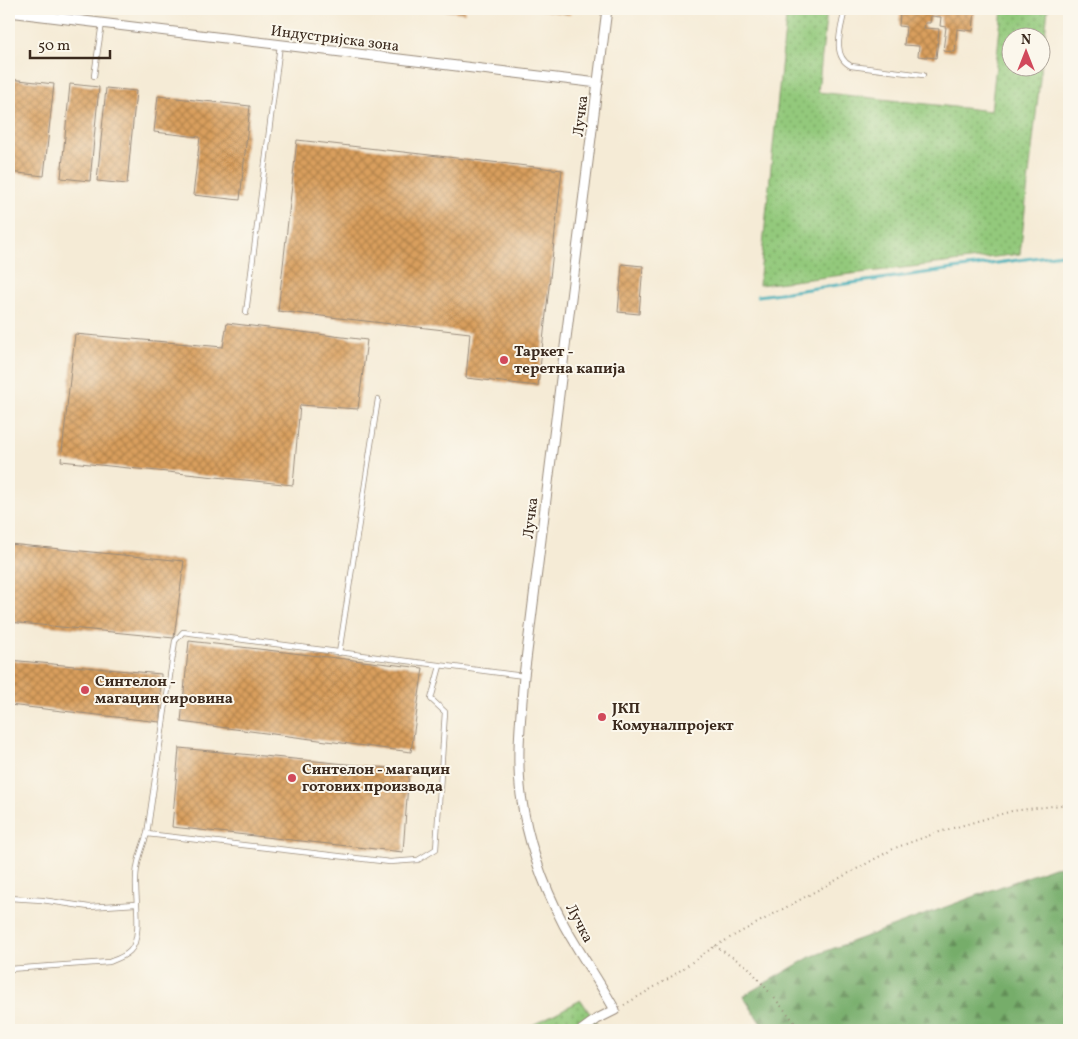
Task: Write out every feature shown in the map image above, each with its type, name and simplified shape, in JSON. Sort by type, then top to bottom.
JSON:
[{"type":"street","name":"Лучка","points":[[607,9],[524,676],[520,723],[521,785],[530,836],[546,888],[564,925],[615,1010]]},
{"type":"street","name":"Индустријска зона","points":[[9,12],[598,83]]},
{"type":"street","points":[[582,1030],[597,1019],[615,1010]]},
{"type":"lane","points":[[845,9],[839,49],[844,62],[850,66],[922,75]]},
{"type":"lane","points":[[94,76],[102,24]]},
{"type":"lane","points":[[246,313],[280,45]]},
{"type":"lane","points":[[338,653],[378,398]]},
{"type":"lane","points":[[9,969],[109,962],[122,957],[131,950],[137,939],[136,877],[141,851],[147,834],[175,641],[184,632],[524,676]]},
{"type":"lane","points":[[147,834],[390,862],[418,860],[436,849],[445,712],[431,699],[440,666]]},
{"type":"lane","points":[[9,898],[42,900],[88,907],[136,904]]},
{"type":"path","points":[[615,1010],[668,979],[715,946],[895,848],[936,832],[1012,811],[1069,804]]},
{"type":"path","points":[[715,946],[748,967],[793,1020],[799,1030]]},
{"type":"green space","points":[[787,9],[827,9],[818,92],[991,111],[1002,9],[1048,9],[1046,28],[1000,28],[1000,78],[1040,78],[1020,254],[759,285]]},
{"type":"green space","points":[[1069,865],[1069,1030],[765,1030],[743,996],[810,957],[1054,867]]},
{"type":"green space","points":[[581,1000],[601,1030],[523,1030]]},
{"type":"building","points":[[465,9],[465,13],[434,10]]},
{"type":"building","points":[[534,9],[571,9],[570,15]]},
{"type":"building","points":[[891,9],[975,9],[973,31],[957,29],[955,52],[943,51],[946,27],[940,26],[941,17],[931,16],[930,23],[925,23],[924,28],[939,29],[936,58],[918,56],[919,46],[904,45],[906,27],[899,26],[900,12],[891,11]]},
{"type":"building","points":[[10,79],[54,84],[44,176],[9,172]]},
{"type":"building","points":[[70,84],[99,87],[90,181],[61,178]]},
{"type":"building","points":[[106,88],[136,91],[127,184],[97,181]]},
{"type":"building","points":[[158,96],[250,106],[240,200],[193,195],[200,137],[154,132]]},
{"type":"building","points":[[297,140],[562,170],[538,386],[466,378],[470,333],[278,311]]},
{"type":"building","points":[[622,264],[643,266],[639,314],[618,312]]},
{"type":"building","points":[[227,323],[367,340],[358,409],[300,405],[293,485],[61,461],[75,334],[223,347]]},
{"type":"building","points":[[9,544],[184,561],[174,638],[9,622]]},
{"type":"building","points":[[189,641],[423,668],[411,752],[181,722]]},
{"type":"building","name":"Синтелон - магацин сировина","points":[[9,660],[161,674],[160,722],[9,705]]},
{"type":"building","points":[[179,748],[409,770],[403,852],[172,827]]},
{"type":"waterway","points":[[758,296],[1069,253]]},
{"type":"place","name":"Таркет - теретна капија","points":[[504,360]]},
{"type":"place","name":"Синтелон - магацин сировина","points":[[85,690]]},
{"type":"place","name":"ЈКП Комуналпројект","points":[[602,717]]},
{"type":"place","name":"Синтелон - магацин готових производа","points":[[292,778]]}]
